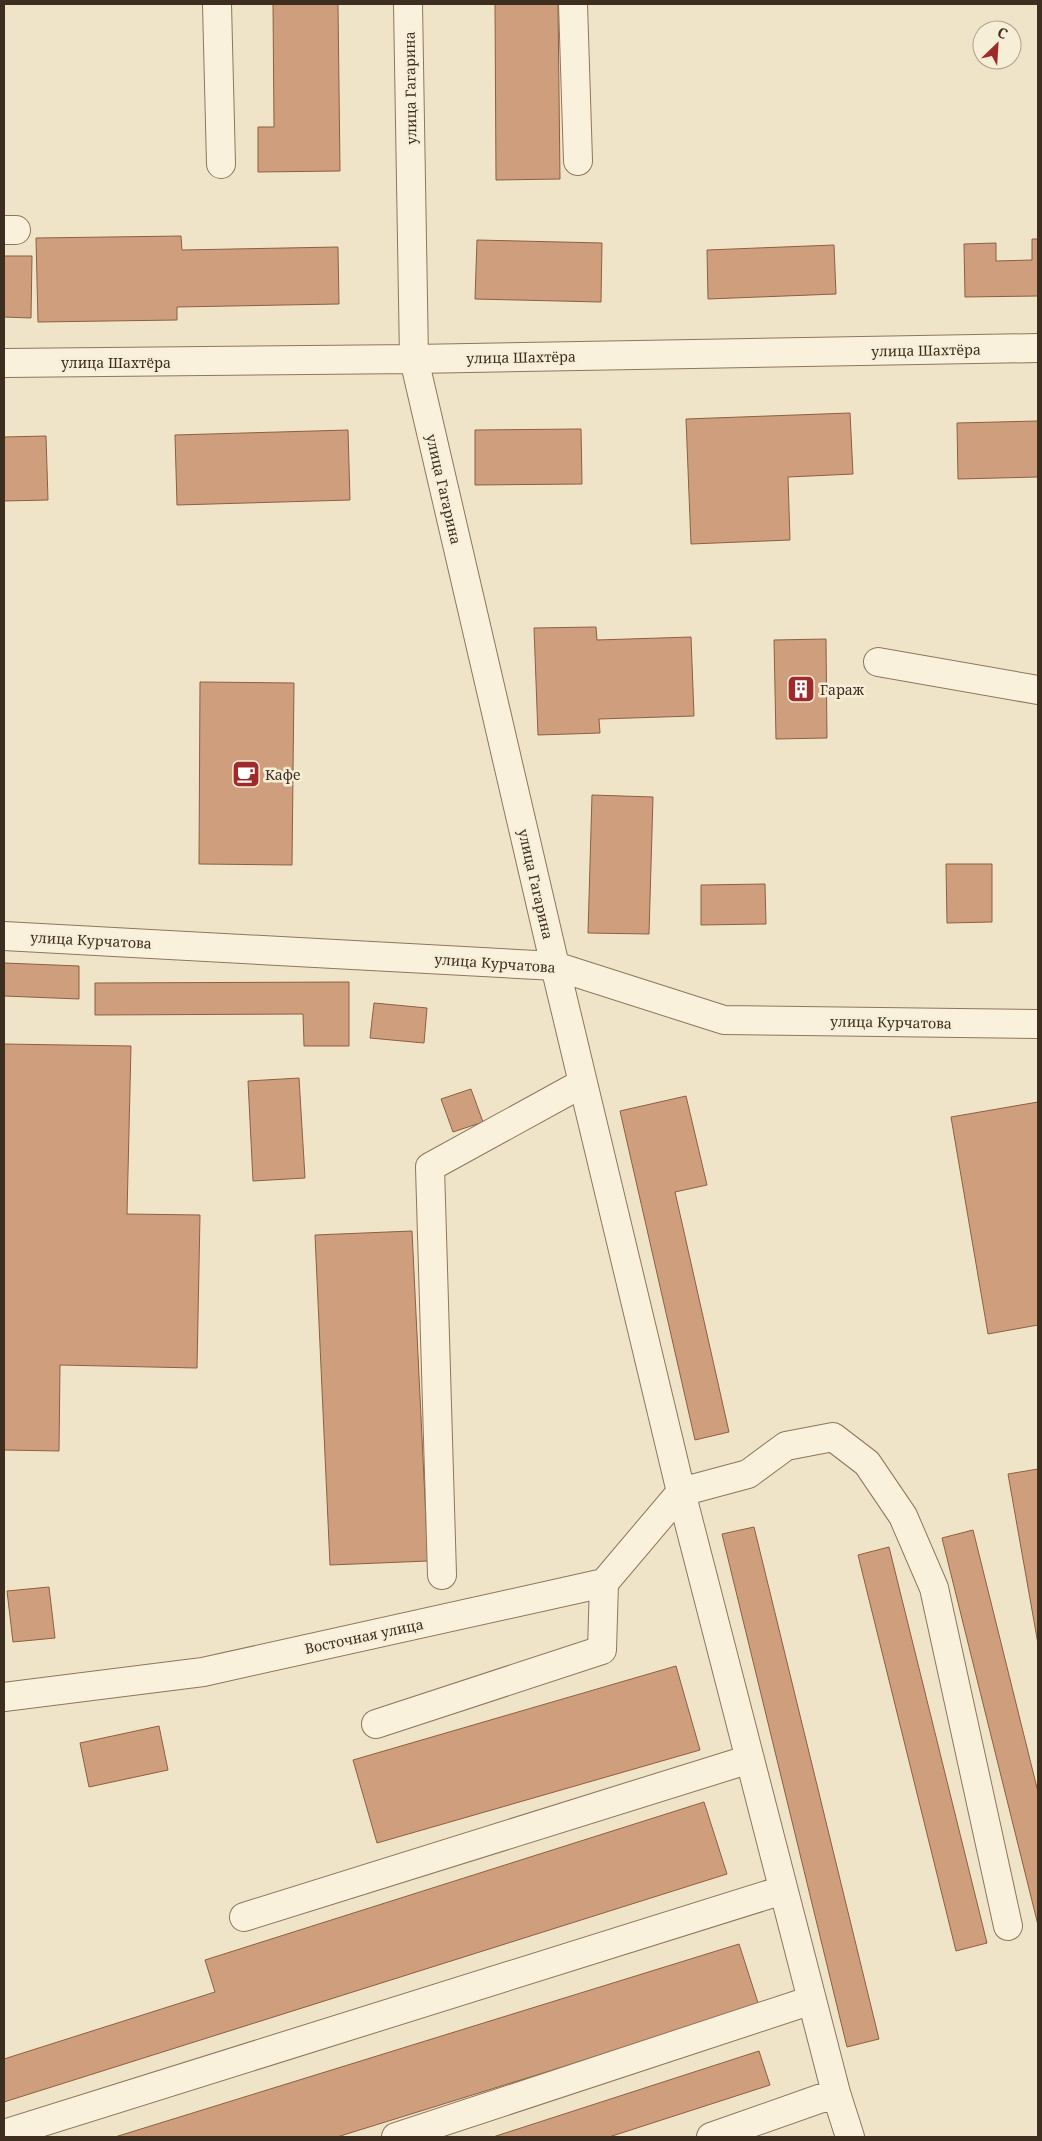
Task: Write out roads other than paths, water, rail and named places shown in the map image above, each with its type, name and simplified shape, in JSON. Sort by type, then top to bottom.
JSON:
[{"type":"street","points":[[217,4],[221,164]]},
{"type":"street","name":"улица Гагарина","points":[[408,4],[414,359],[555,966],[681,1492],[836,2094],[850,2137]]},
{"type":"street","points":[[573,4],[578,162]]},
{"type":"street","name":"улица Шахтёра","points":[[4,363],[414,359],[1038,348]]},
{"type":"street","points":[[878,662],[1038,690]]},
{"type":"street","name":"улица Курчатова","points":[[4,936],[555,966],[724,1020],[1038,1024]]},
{"type":"street","points":[[442,1575],[430,1167],[583,1083]]},
{"type":"street","points":[[376,1724],[602,1650],[604,1583],[681,1492],[748,1474],[786,1446],[833,1437],[867,1463],[903,1516],[934,1588],[1008,1926]]},
{"type":"street","name":"Восточная улица","points":[[4,1697],[203,1672],[604,1583]]},
{"type":"street","points":[[244,1917],[750,1759]]},
{"type":"street","points":[[4,2134],[783,1890]]},
{"type":"street","points":[[396,2137],[812,2000]]},
{"type":"street","points":[[711,2137],[836,2094]]},
{"type":"place","name":"Гараж","points":[[801,689]]},
{"type":"place","name":"Кафе","points":[[246,774]]}]
